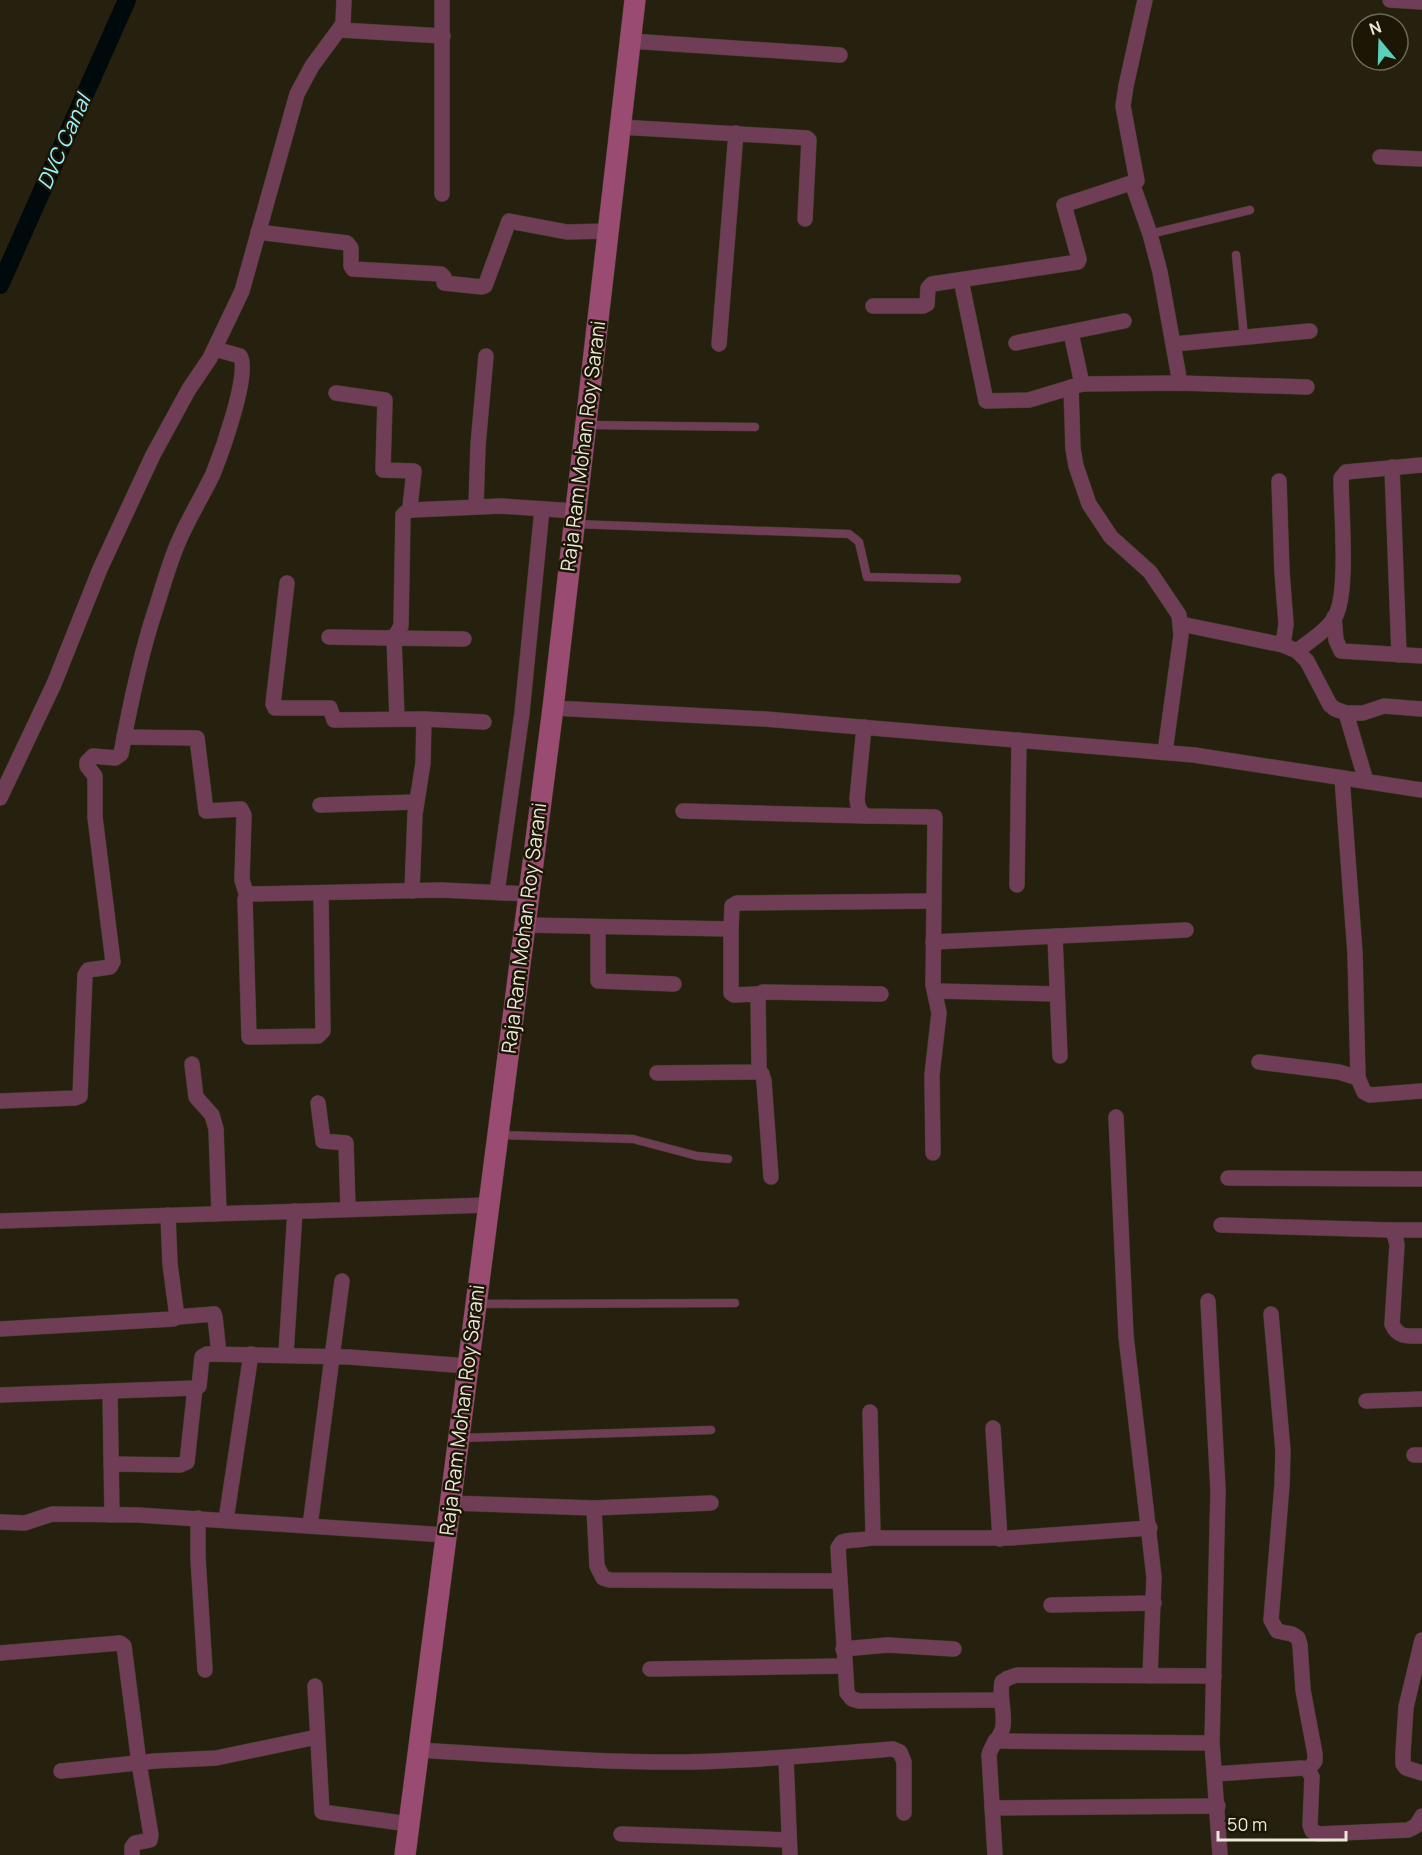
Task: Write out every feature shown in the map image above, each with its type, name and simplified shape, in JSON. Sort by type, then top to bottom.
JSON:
[{"type":"street","points":[[0,798],[54,684],[100,569],[153,455],[214,349],[242,291],[297,94],[312,66],[343,24],[344,0]]},
{"type":"street","points":[[442,0],[442,194]]},
{"type":"street","name":"Raja Ram Mohan Roy Sarani","points":[[405,1855],[552,708],[635,0]]},
{"type":"street","points":[[873,306],[923,306],[927,303],[929,285],[1078,262],[1064,205],[1132,183],[1137,179],[1123,106],[1145,0]]},
{"type":"street","points":[[1390,0],[1422,2]]},
{"type":"street","points":[[339,30],[443,36]]},
{"type":"street","points":[[630,41],[840,55]]},
{"type":"street","points":[[620,127],[807,138],[809,140],[805,219]]},
{"type":"street","points":[[719,344],[736,133]]},
{"type":"street","points":[[1380,157],[1422,159]]},
{"type":"street","points":[[1132,183],[1150,234],[1162,284],[1180,383]]},
{"type":"street","points":[[258,232],[347,243],[351,248],[353,268],[441,274],[444,277],[444,283],[482,287],[485,285],[509,221],[567,231],[608,231]]},
{"type":"street","points":[[961,280],[986,401],[1029,400],[1076,385],[1180,383],[1307,387]]},
{"type":"street","points":[[1016,343],[1124,321]]},
{"type":"street","points":[[1174,344],[1310,331]]},
{"type":"street","points":[[1071,333],[1076,385],[1073,449],[1076,466],[1089,504],[1111,537],[1150,572],[1179,615],[1181,624],[1165,752]]},
{"type":"street","points":[[0,1101],[80,1096],[85,975],[88,970],[110,967],[113,962],[95,818],[95,776],[87,766],[87,762],[93,756],[118,757],[144,645],[155,609],[178,544],[212,474],[231,424],[240,386],[242,357],[214,349]]},
{"type":"street","points":[[476,506],[478,446],[486,356]]},
{"type":"street","points":[[336,393],[385,400],[383,470],[414,471],[411,508]]},
{"type":"street","points":[[1290,648],[1325,629],[1334,617],[1342,597],[1341,478],[1346,472],[1422,465]]},
{"type":"street","points":[[1392,467],[1399,655]]},
{"type":"street","points":[[1280,481],[1281,572],[1290,648]]},
{"type":"street","points":[[392,638],[402,626],[403,515],[411,508],[476,506],[542,509],[575,518]]},
{"type":"street","points":[[498,892],[522,713],[542,509]]},
{"type":"street","points":[[287,583],[273,704],[275,708],[330,708],[334,720],[397,718],[484,722]]},
{"type":"street","points":[[1334,617],[1336,640],[1341,651],[1422,656]]},
{"type":"street","points":[[1181,624],[1290,648],[1312,668],[1330,705],[1346,713],[1363,713],[1384,706],[1422,709]]},
{"type":"street","points":[[328,637],[464,639]]},
{"type":"street","points":[[392,638],[397,718]]},
{"type":"street","points":[[552,708],[765,719],[1165,752],[1422,790]]},
{"type":"street","points":[[1346,713],[1366,781]]},
{"type":"street","points":[[412,891],[416,802],[423,763],[424,719]]},
{"type":"street","points":[[864,727],[858,808],[860,813],[867,816]]},
{"type":"street","points":[[124,737],[197,738],[206,811],[240,809],[244,815],[242,880],[247,896],[245,899],[248,1035],[251,1037],[318,1036],[323,1031],[321,893]]},
{"type":"street","points":[[1017,885],[1018,740]]},
{"type":"street","points":[[1342,778],[1355,964],[1358,1078],[1364,1092],[1370,1095],[1422,1091]]},
{"type":"street","points":[[320,804],[416,802]]},
{"type":"street","points":[[683,811],[935,817],[933,942],[935,991],[939,1013],[932,1075],[933,1153]]},
{"type":"street","points":[[247,896],[251,893],[412,891],[528,894]]},
{"type":"street","points":[[881,994],[763,992],[758,995],[734,995],[731,993],[732,906],[737,903],[933,901]]},
{"type":"street","points":[[525,925],[731,929]]},
{"type":"street","points":[[598,927],[598,981],[674,984]]},
{"type":"street","points":[[933,942],[1186,930]]},
{"type":"street","points":[[1055,936],[1060,1056]]},
{"type":"street","points":[[935,991],[1057,994]]},
{"type":"street","points":[[758,995],[758,1070],[764,1081],[771,1177]]},
{"type":"street","points":[[1259,1062],[1340,1072],[1358,1078]]},
{"type":"street","points":[[192,1064],[196,1097],[212,1116],[216,1129],[219,1213]]},
{"type":"street","points":[[657,1073],[758,1070]]},
{"type":"street","points":[[318,1103],[323,1141],[346,1143],[348,1209]]},
{"type":"street","points":[[1116,1118],[1126,1336],[1149,1528],[1154,1603],[1150,1676]]},
{"type":"street","points":[[1228,1178],[1422,1179]]},
{"type":"street","points":[[0,1221],[488,1205]]},
{"type":"street","points":[[286,1354],[295,1211]]},
{"type":"street","points":[[168,1215],[170,1264],[177,1317]]},
{"type":"street","points":[[1221,1225],[1422,1230]]},
{"type":"street","points":[[1390,1230],[1395,1236],[1396,1245],[1392,1324],[1395,1331],[1402,1336],[1422,1336]]},
{"type":"street","points":[[310,1526],[342,1281]]},
{"type":"street","points":[[1208,1300],[1218,1490],[1212,1743],[1220,1855]]},
{"type":"street","points":[[0,1329],[173,1319],[214,1314],[219,1353]]},
{"type":"street","points":[[1271,1314],[1283,1459],[1271,1620],[1277,1631],[1292,1634],[1298,1638],[1300,1645],[1304,1690],[1315,1754],[1315,1761],[1308,1770]]},
{"type":"street","points":[[0,1395],[195,1388],[199,1386],[202,1357],[219,1353],[333,1356],[468,1366]]},
{"type":"street","points":[[226,1520],[251,1354]]},
{"type":"street","points":[[111,1464],[180,1465],[187,1462],[195,1388]]},
{"type":"street","points":[[110,1392],[112,1515]]},
{"type":"street","points":[[1366,1401],[1422,1400]]},
{"type":"street","points":[[870,1412],[873,1533],[870,1538]]},
{"type":"street","points":[[993,1428],[1000,1539]]},
{"type":"street","points":[[450,1503],[594,1508],[711,1503]]},
{"type":"street","points":[[594,1508],[597,1566],[603,1578],[610,1580],[840,1581]]},
{"type":"street","points":[[0,1522],[25,1523],[52,1514],[112,1515],[198,1518],[446,1535]]},
{"type":"street","points":[[198,1518],[198,1558],[205,1670]]},
{"type":"street","points":[[1001,1700],[859,1701],[852,1699],[847,1693],[844,1666],[838,1548],[842,1542],[870,1538],[1000,1539],[1149,1528]]},
{"type":"street","points":[[1051,1605],[1154,1603]]},
{"type":"street","points":[[1422,1640],[1407,1695],[1402,1753],[1403,1764],[1406,1768],[1422,1773]]},
{"type":"street","points":[[0,1653],[123,1644],[151,1838],[135,1843],[132,1847],[132,1855]]},
{"type":"street","points":[[843,1649],[888,1645],[954,1649]]},
{"type":"street","points":[[650,1670],[844,1666]]},
{"type":"street","points":[[995,1855],[988,1755],[990,1748],[1001,1734],[1003,1724],[1002,1682],[1008,1677],[1214,1676]]},
{"type":"street","points":[[315,1686],[322,1812],[408,1824]]},
{"type":"street","points":[[61,1771],[216,1758],[317,1737]]},
{"type":"street","points":[[995,1741],[1212,1743]]},
{"type":"street","points":[[418,1750],[686,1762],[786,1758],[893,1749],[900,1752],[904,1762],[904,1813]]},
{"type":"street","points":[[621,1833],[790,1847],[786,1758]]},
{"type":"street","points":[[1215,1774],[1302,1768],[1308,1770],[1311,1777],[1310,1825],[1312,1831],[1319,1834],[1408,1830],[1416,1826],[1422,1816]]},
{"type":"street","points":[[992,1808],[1218,1806]]},
{"type":"lane","points":[[1150,234],[1250,210]]},
{"type":"lane","points":[[1236,255],[1244,337]]},
{"type":"lane","points":[[586,424],[754,427]]},
{"type":"lane","points":[[575,518],[849,534],[859,542],[867,577],[957,579]]},
{"type":"lane","points":[[497,1135],[633,1139],[697,1156],[728,1160]]},
{"type":"lane","points":[[476,1304],[735,1303]]},
{"type":"lane","points":[[458,1438],[711,1430]]},
{"type":"waterway","name":"DVC Canal","points":[[0,285],[127,0]]}]
